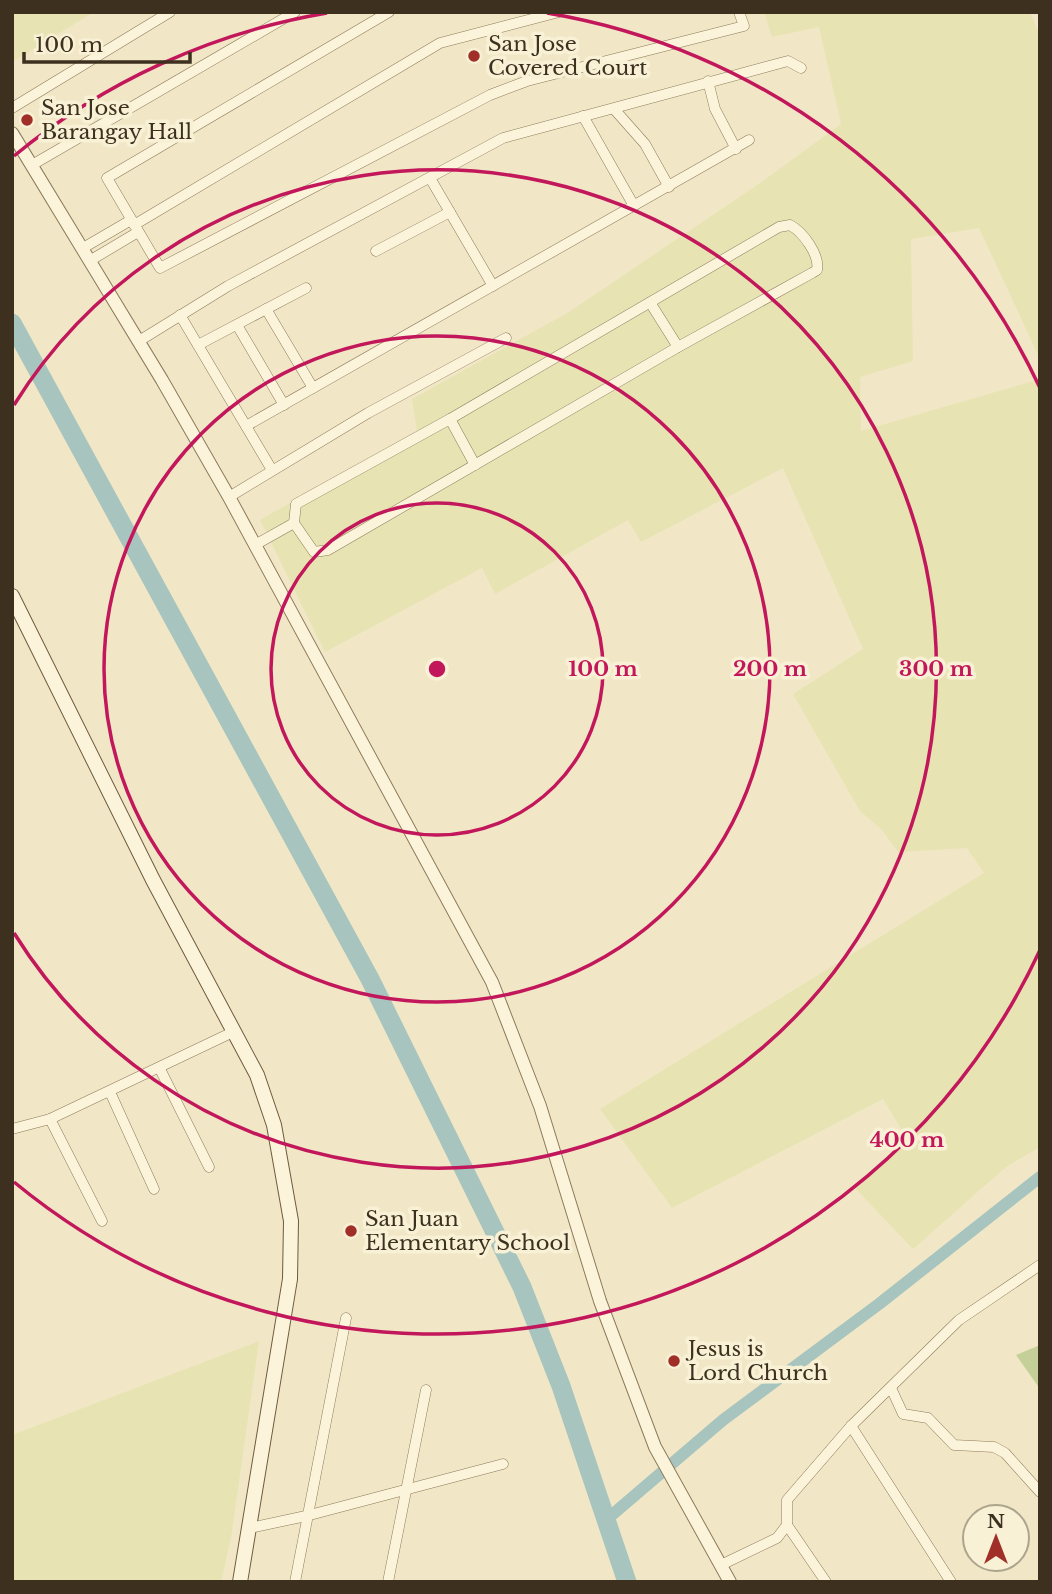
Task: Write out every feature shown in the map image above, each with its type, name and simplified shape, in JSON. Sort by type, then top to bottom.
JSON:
[{"type":"main road","points":[[12,596],[140,855],[257,1075],[274,1125],[291,1221],[290,1279],[240,1582]]},
{"type":"street","points":[[12,108],[170,12]]},
{"type":"street","points":[[32,165],[295,12]]},
{"type":"street","points":[[389,12],[107,178],[160,268],[489,95],[527,81],[744,26],[739,12]]},
{"type":"street","points":[[87,254],[440,43],[559,12]]},
{"type":"street","points":[[139,341],[228,286],[503,138],[788,61],[801,68]]},
{"type":"street","points":[[708,81],[715,109],[736,149]]},
{"type":"street","points":[[614,109],[645,144],[669,187]]},
{"type":"street","points":[[583,116],[634,206]]},
{"type":"street","points":[[12,133],[87,254],[229,496],[492,982],[540,1106],[600,1301],[655,1447],[730,1582]]},
{"type":"street","points":[[246,426],[749,141]]},
{"type":"street","points":[[430,178],[494,286]]},
{"type":"street","points":[[376,251],[450,212]]},
{"type":"street","points":[[790,225],[800,231],[818,261],[817,270],[322,552],[314,552],[293,523],[296,504],[651,304],[779,227],[790,225]]},
{"type":"street","points":[[198,345],[306,288]]},
{"type":"street","points":[[651,304],[678,347]]},
{"type":"street","points":[[266,309],[313,388]]},
{"type":"street","points":[[180,315],[272,470]]},
{"type":"street","points":[[237,325],[284,405]]},
{"type":"street","points":[[229,496],[506,338]]},
{"type":"street","points":[[450,419],[475,465]]},
{"type":"street","points":[[254,545],[293,523]]},
{"type":"street","points":[[12,1129],[50,1119],[233,1032]]},
{"type":"street","points":[[160,1069],[209,1167]]},
{"type":"street","points":[[110,1092],[154,1189]]},
{"type":"street","points":[[50,1119],[102,1221]]},
{"type":"street","points":[[826,1582],[787,1525],[787,1500],[851,1426],[959,1320],[1040,1265]]},
{"type":"street","points":[[295,1582],[346,1318]]},
{"type":"street","points":[[891,1388],[902,1414],[928,1418],[954,1445],[993,1447],[1005,1453],[1040,1492]]},
{"type":"street","points":[[388,1582],[426,1390]]},
{"type":"street","points":[[851,1426],[951,1582]]},
{"type":"street","points":[[250,1528],[503,1464]]},
{"type":"street","points":[[721,1565],[777,1538],[787,1525]]},
{"type":"shaded area","points":[[12,12],[94,12],[12,62]]},
{"type":"shaded area","points":[[764,12],[1030,12],[1040,36],[1040,359],[979,228],[911,239],[913,361],[860,377],[861,431],[1040,379],[1040,1147],[1006,1167],[913,1249],[853,1186],[908,1140],[883,1099],[672,1208],[600,1109],[984,873],[967,848],[898,852],[882,830],[860,811],[793,694],[863,649],[783,468],[641,542],[628,520],[495,594],[482,568],[325,652],[260,520],[417,431],[412,399],[569,312],[763,181],[841,124],[819,27],[772,37]]},
{"type":"shaded area","points":[[259,1341],[231,1538],[221,1582],[12,1582],[12,1435]]},
{"type":"green space","points":[[1040,1345],[1040,1389],[1016,1355]]},
{"type":"waterway","points":[[12,323],[370,979],[522,1287],[561,1386],[627,1582]]},
{"type":"waterway","points":[[606,1520],[723,1420],[879,1304],[1040,1177]]},
{"type":"place","name":"San Jose Covered Court","points":[[474,56]]},
{"type":"place","name":"San Jose Barangay Hall","points":[[27,120]]},
{"type":"place","name":"San Juan Elementary School","points":[[351,1231]]},
{"type":"place","name":"Jesus is Lord Church","points":[[674,1361]]}]
